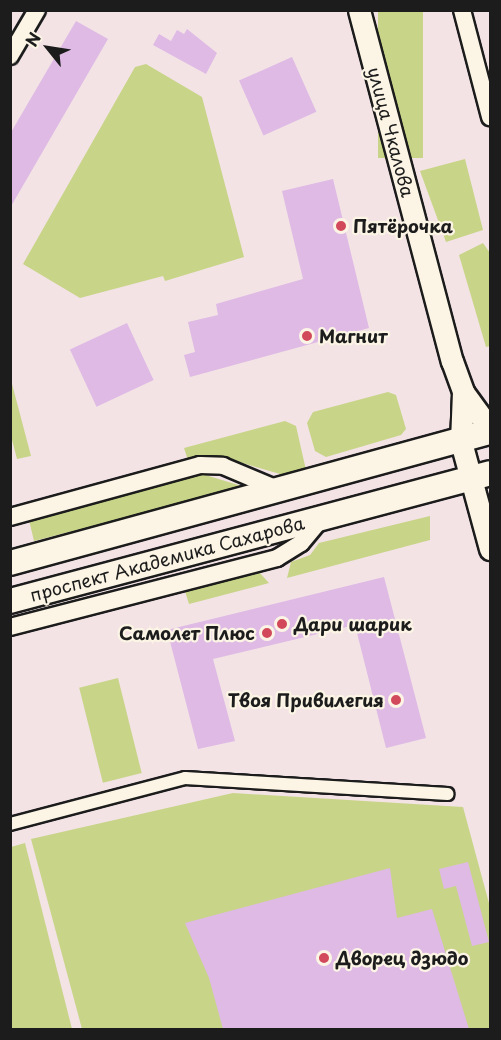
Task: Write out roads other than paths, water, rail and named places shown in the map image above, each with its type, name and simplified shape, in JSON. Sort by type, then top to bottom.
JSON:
[{"type":"main road","name":"проспект Академика Сахарова","points":[[10,563],[461,442],[490,430]]},
{"type":"main road","name":"проспект Академика Сахарова","points":[[10,601],[480,476]]},
{"type":"street","points":[[10,56],[37,10]]},
{"type":"street","name":"улица Чкалова","points":[[359,10],[463,392],[461,442],[480,476],[490,549]]},
{"type":"street","points":[[462,10],[490,117]]},
{"type":"street","name":"улица Чкалова","points":[[463,392],[490,430]]},
{"type":"street","name":"проспект Академика Сахарова","points":[[10,517],[200,465],[223,466],[280,490]]},
{"type":"street","name":"проспект Академика Сахарова","points":[[10,627],[277,558],[301,543],[323,516]]},
{"type":"street","points":[[10,824],[185,778],[448,794]]},
{"type":"place","name":"Пятёрочка","points":[[341,226]]},
{"type":"place","name":"Магнит","points":[[307,336]]},
{"type":"place","name":"Дари шарик","points":[[282,624]]},
{"type":"place","name":"Самолет Плюс","points":[[267,633]]},
{"type":"place","name":"Твоя Привилегия","points":[[396,700]]},
{"type":"place","name":"Дворец дзюдо","points":[[324,958]]}]
